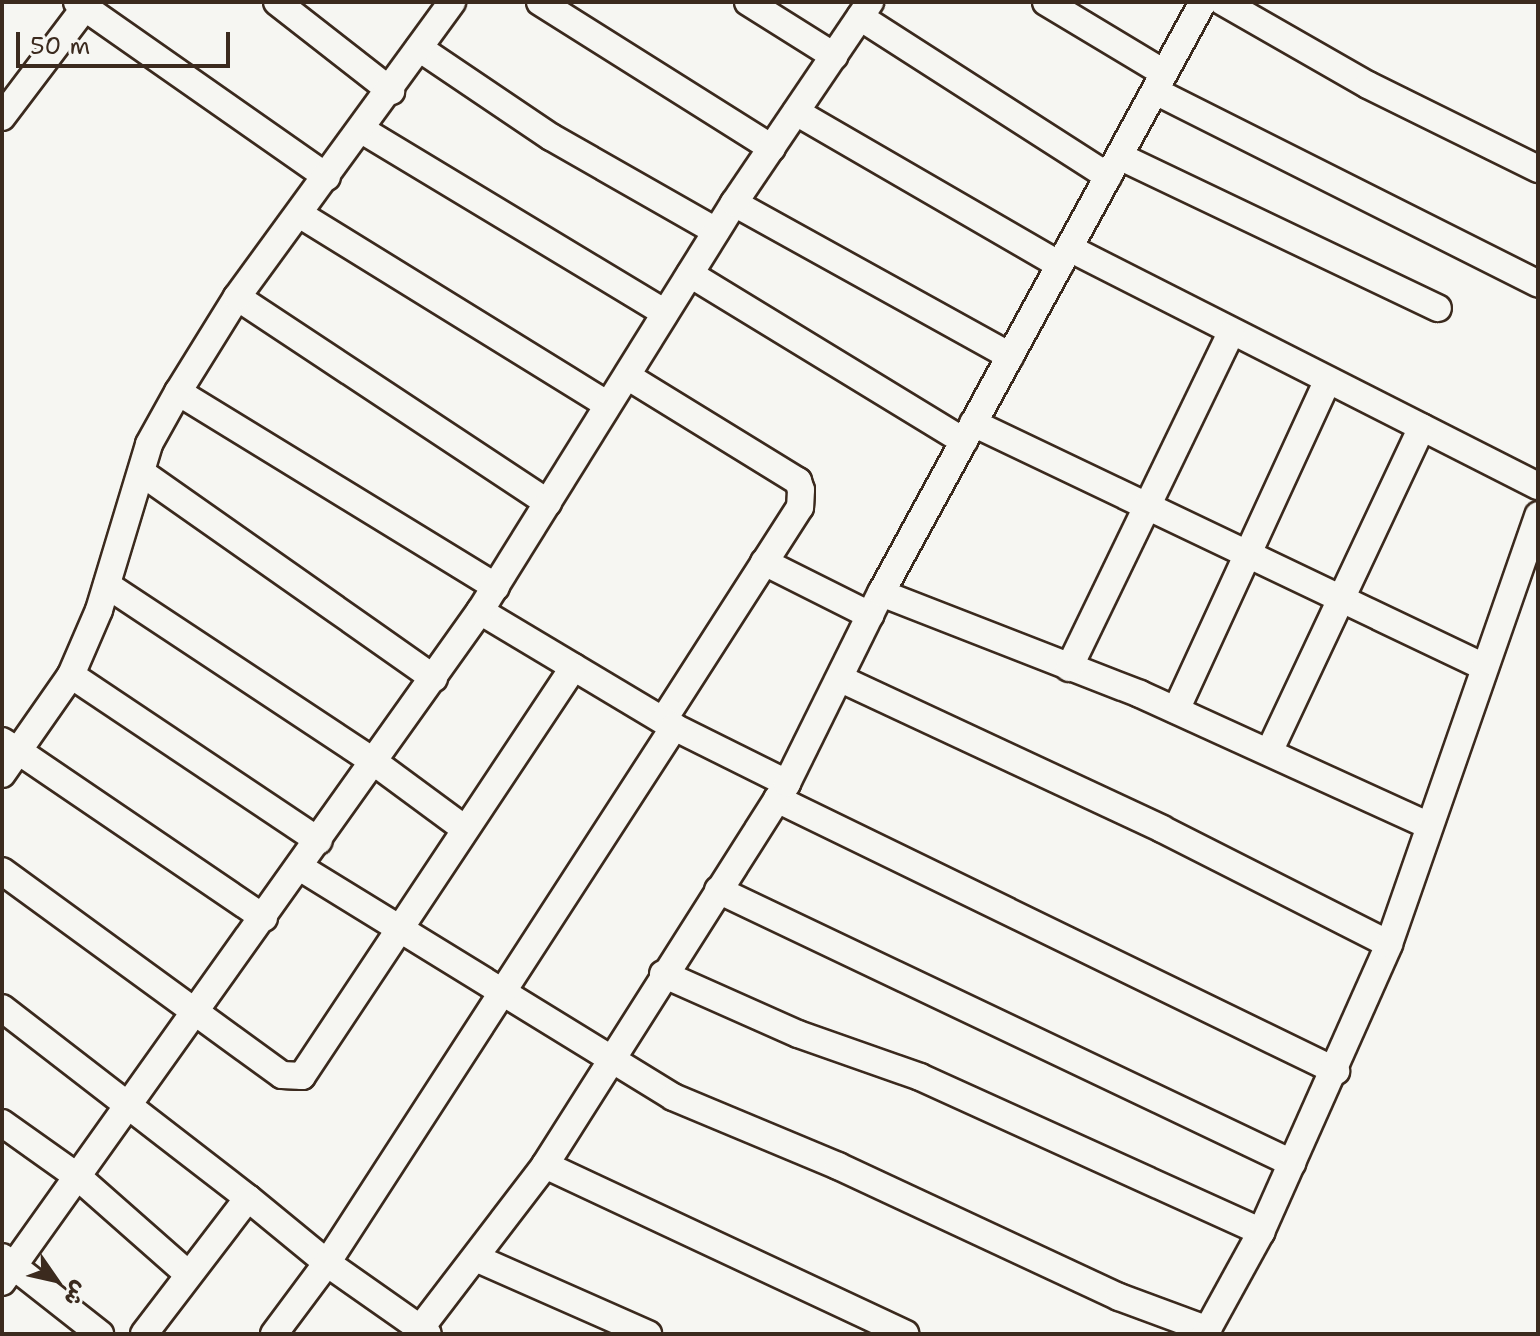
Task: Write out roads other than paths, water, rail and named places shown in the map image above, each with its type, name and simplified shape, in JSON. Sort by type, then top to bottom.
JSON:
[{"type":"street","points":[[277,2],[391,91]]},
{"type":"street","points":[[2,774],[10,746],[71,675],[107,585],[149,444],[178,392],[237,297],[391,91],[452,2]]},
{"type":"street","points":[[540,2],[772,148]]},
{"type":"street","points":[[748,2],[834,56]]},
{"type":"street","points":[[1046,2],[1160,82],[1538,284]]},
{"type":"street","points":[[2,1008],[130,1102],[327,1263],[422,1332],[545,1165],[663,974],[782,791],[841,679],[876,604],[1203,2]]},
{"type":"street","points":[[1223,2],[1368,85],[1538,169]]},
{"type":"street","points":[[4,110],[84,4],[327,177]]},
{"type":"street","points":[[100,1334],[6,1269],[78,1177],[301,868],[480,611],[716,231],[865,9],[1114,166],[1438,308]]},
{"type":"street","points":[[419,48],[551,137],[716,231]]},
{"type":"street","points":[[796,112],[1064,256],[1328,380],[1538,486]]},
{"type":"street","points":[[362,130],[665,313]]},
{"type":"street","points":[[734,203],[1010,356]]},
{"type":"street","points":[[299,214],[608,405]]},
{"type":"street","points":[[690,274],[968,432],[1249,552],[1484,667]]},
{"type":"street","points":[[237,297],[548,503]]},
{"type":"street","points":[[1069,668],[1150,508],[1231,333]]},
{"type":"street","points":[[274,1334],[327,1263],[668,723],[800,507],[798,481],[627,376]]},
{"type":"street","points":[[1176,710],[1328,380]]},
{"type":"street","points":[[178,392],[496,587]]},
{"type":"street","points":[[1269,752],[1422,427]]},
{"type":"street","points":[[142,473],[434,678]]},
{"type":"street","points":[[301,868],[610,1062],[673,1097],[838,1166],[1119,1297],[1207,1332],[1261,1232],[1336,1071],[1389,944],[1427,825],[1538,515]]},
{"type":"street","points":[[764,562],[876,604],[1069,668],[1176,710],[1427,825]]},
{"type":"street","points":[[107,585],[374,762],[465,829]]},
{"type":"street","points":[[480,611],[782,791],[1336,1071]]},
{"type":"street","points":[[2,871],[282,1075],[302,1076],[574,667]]},
{"type":"street","points":[[71,675],[319,841]]},
{"type":"street","points":[[841,679],[1162,829],[1389,944]]},
{"type":"street","points":[[10,746],[264,918]]},
{"type":"street","points":[[718,890],[1292,1163]]},
{"type":"street","points":[[663,974],[798,1034],[920,1077],[1261,1232]]},
{"type":"street","points":[[2,1123],[78,1177],[188,1274]]},
{"type":"street","points":[[545,1165],[905,1334]]},
{"type":"street","points":[[144,1334],[248,1198]]},
{"type":"street","points":[[478,1259],[648,1334]]}]
